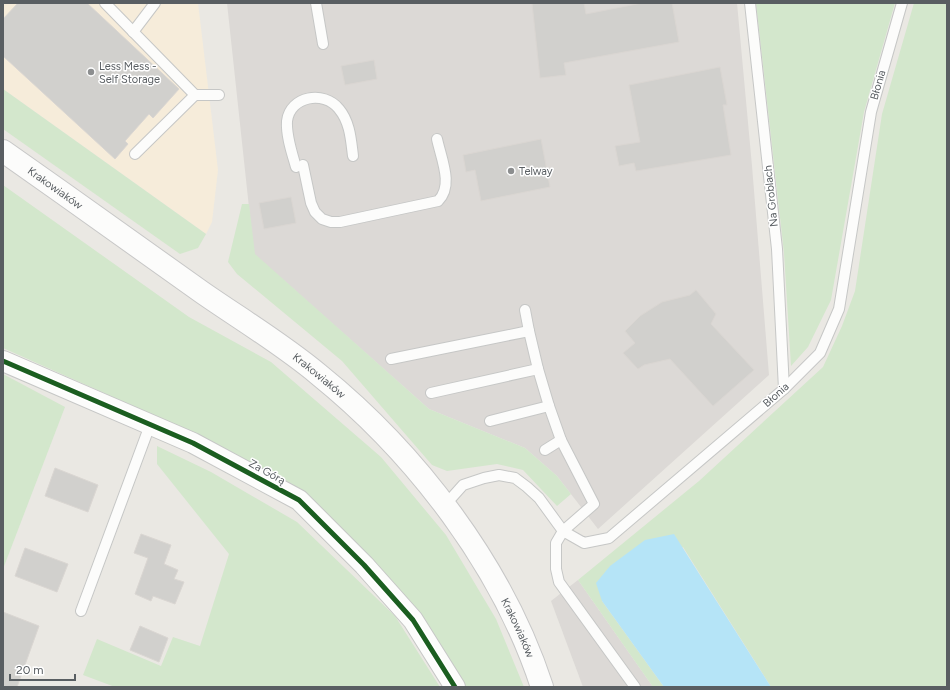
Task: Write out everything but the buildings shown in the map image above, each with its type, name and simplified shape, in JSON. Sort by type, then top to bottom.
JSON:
[{"type":"main road","name":"Krakowiaków","points":[[3,151],[210,298],[285,348],[318,373],[381,431],[406,457],[446,504],[503,597],[520,630],[542,687]]},
{"type":"street","name":"Za Górą","points":[[3,361],[193,443],[299,500],[364,565],[413,620],[455,687]]},
{"type":"lane","points":[[105,3],[195,95]]},
{"type":"lane","points":[[133,32],[155,3]]},
{"type":"lane","points":[[316,3],[323,44]]},
{"type":"lane","name":"Na Groblach","points":[[750,3],[777,249],[784,389]]},
{"type":"lane","name":"Błonia","points":[[446,504],[463,485],[499,475],[514,478],[539,498],[563,531],[584,543],[610,538],[784,389],[820,353],[839,309],[871,112],[902,3]]},
{"type":"lane","points":[[135,154],[195,95],[219,95]]},
{"type":"lane","points":[[354,156],[349,129],[339,108],[319,97],[309,98],[299,102],[291,110],[287,120],[287,130],[311,203],[315,212],[322,219],[340,222],[438,201],[447,184],[437,139]]},
{"type":"lane","points":[[525,310],[538,369],[561,440],[594,504],[563,531],[556,543],[555,555],[559,582],[635,687]]},
{"type":"lane","points":[[391,359],[529,332]]},
{"type":"lane","points":[[431,394],[538,369]]},
{"type":"lane","points":[[490,421],[549,406]]},
{"type":"lane","points":[[81,611],[150,425]]},
{"type":"lane","points":[[545,450],[561,440]]},
{"type":"shaded area","points":[[3,3],[198,3],[218,170],[212,222],[206,234],[3,89]]},
{"type":"shaded area","points":[[227,3],[737,3],[769,375],[598,529],[557,476],[525,448],[429,409],[254,254]]},
{"type":"shaded area","points":[[578,580],[653,687],[583,687],[551,601]]},
{"type":"green space","points":[[756,3],[895,3],[864,112],[831,300],[808,347],[791,366],[784,253]]},
{"type":"green space","points":[[914,3],[947,3],[947,687],[771,687],[683,547],[602,601],[664,687],[653,687],[578,580],[699,481],[823,367],[842,326],[855,291],[882,114]]},
{"type":"green space","points":[[3,89],[206,234],[198,248],[180,254],[3,129]]},
{"type":"green space","points":[[3,185],[189,317],[271,362],[381,457],[446,535],[496,619],[524,687],[466,687],[419,614],[366,555],[149,413],[3,348]]},
{"type":"green space","points":[[242,204],[249,204],[255,254],[429,409],[525,448],[557,476],[571,494],[557,506],[523,470],[497,464],[447,471],[432,465],[342,361],[237,274],[228,262]]},
{"type":"green space","points":[[3,374],[65,407],[3,569]]},
{"type":"green space","points":[[157,446],[211,472],[297,522],[395,616],[440,687],[115,687],[83,675],[97,639],[161,666],[173,637],[200,646],[229,554],[157,464]]},
{"type":"water","points":[[674,534],[771,687],[664,687],[602,601],[596,583],[610,566],[645,540]]},
{"type":"cycle path","points":[[3,361],[193,443],[299,500],[364,565],[413,620],[455,687]]},
{"type":"place","name":"Less Mess - Self Storage","points":[[91,72]]},
{"type":"place","name":"Telway","points":[[511,171]]}]
